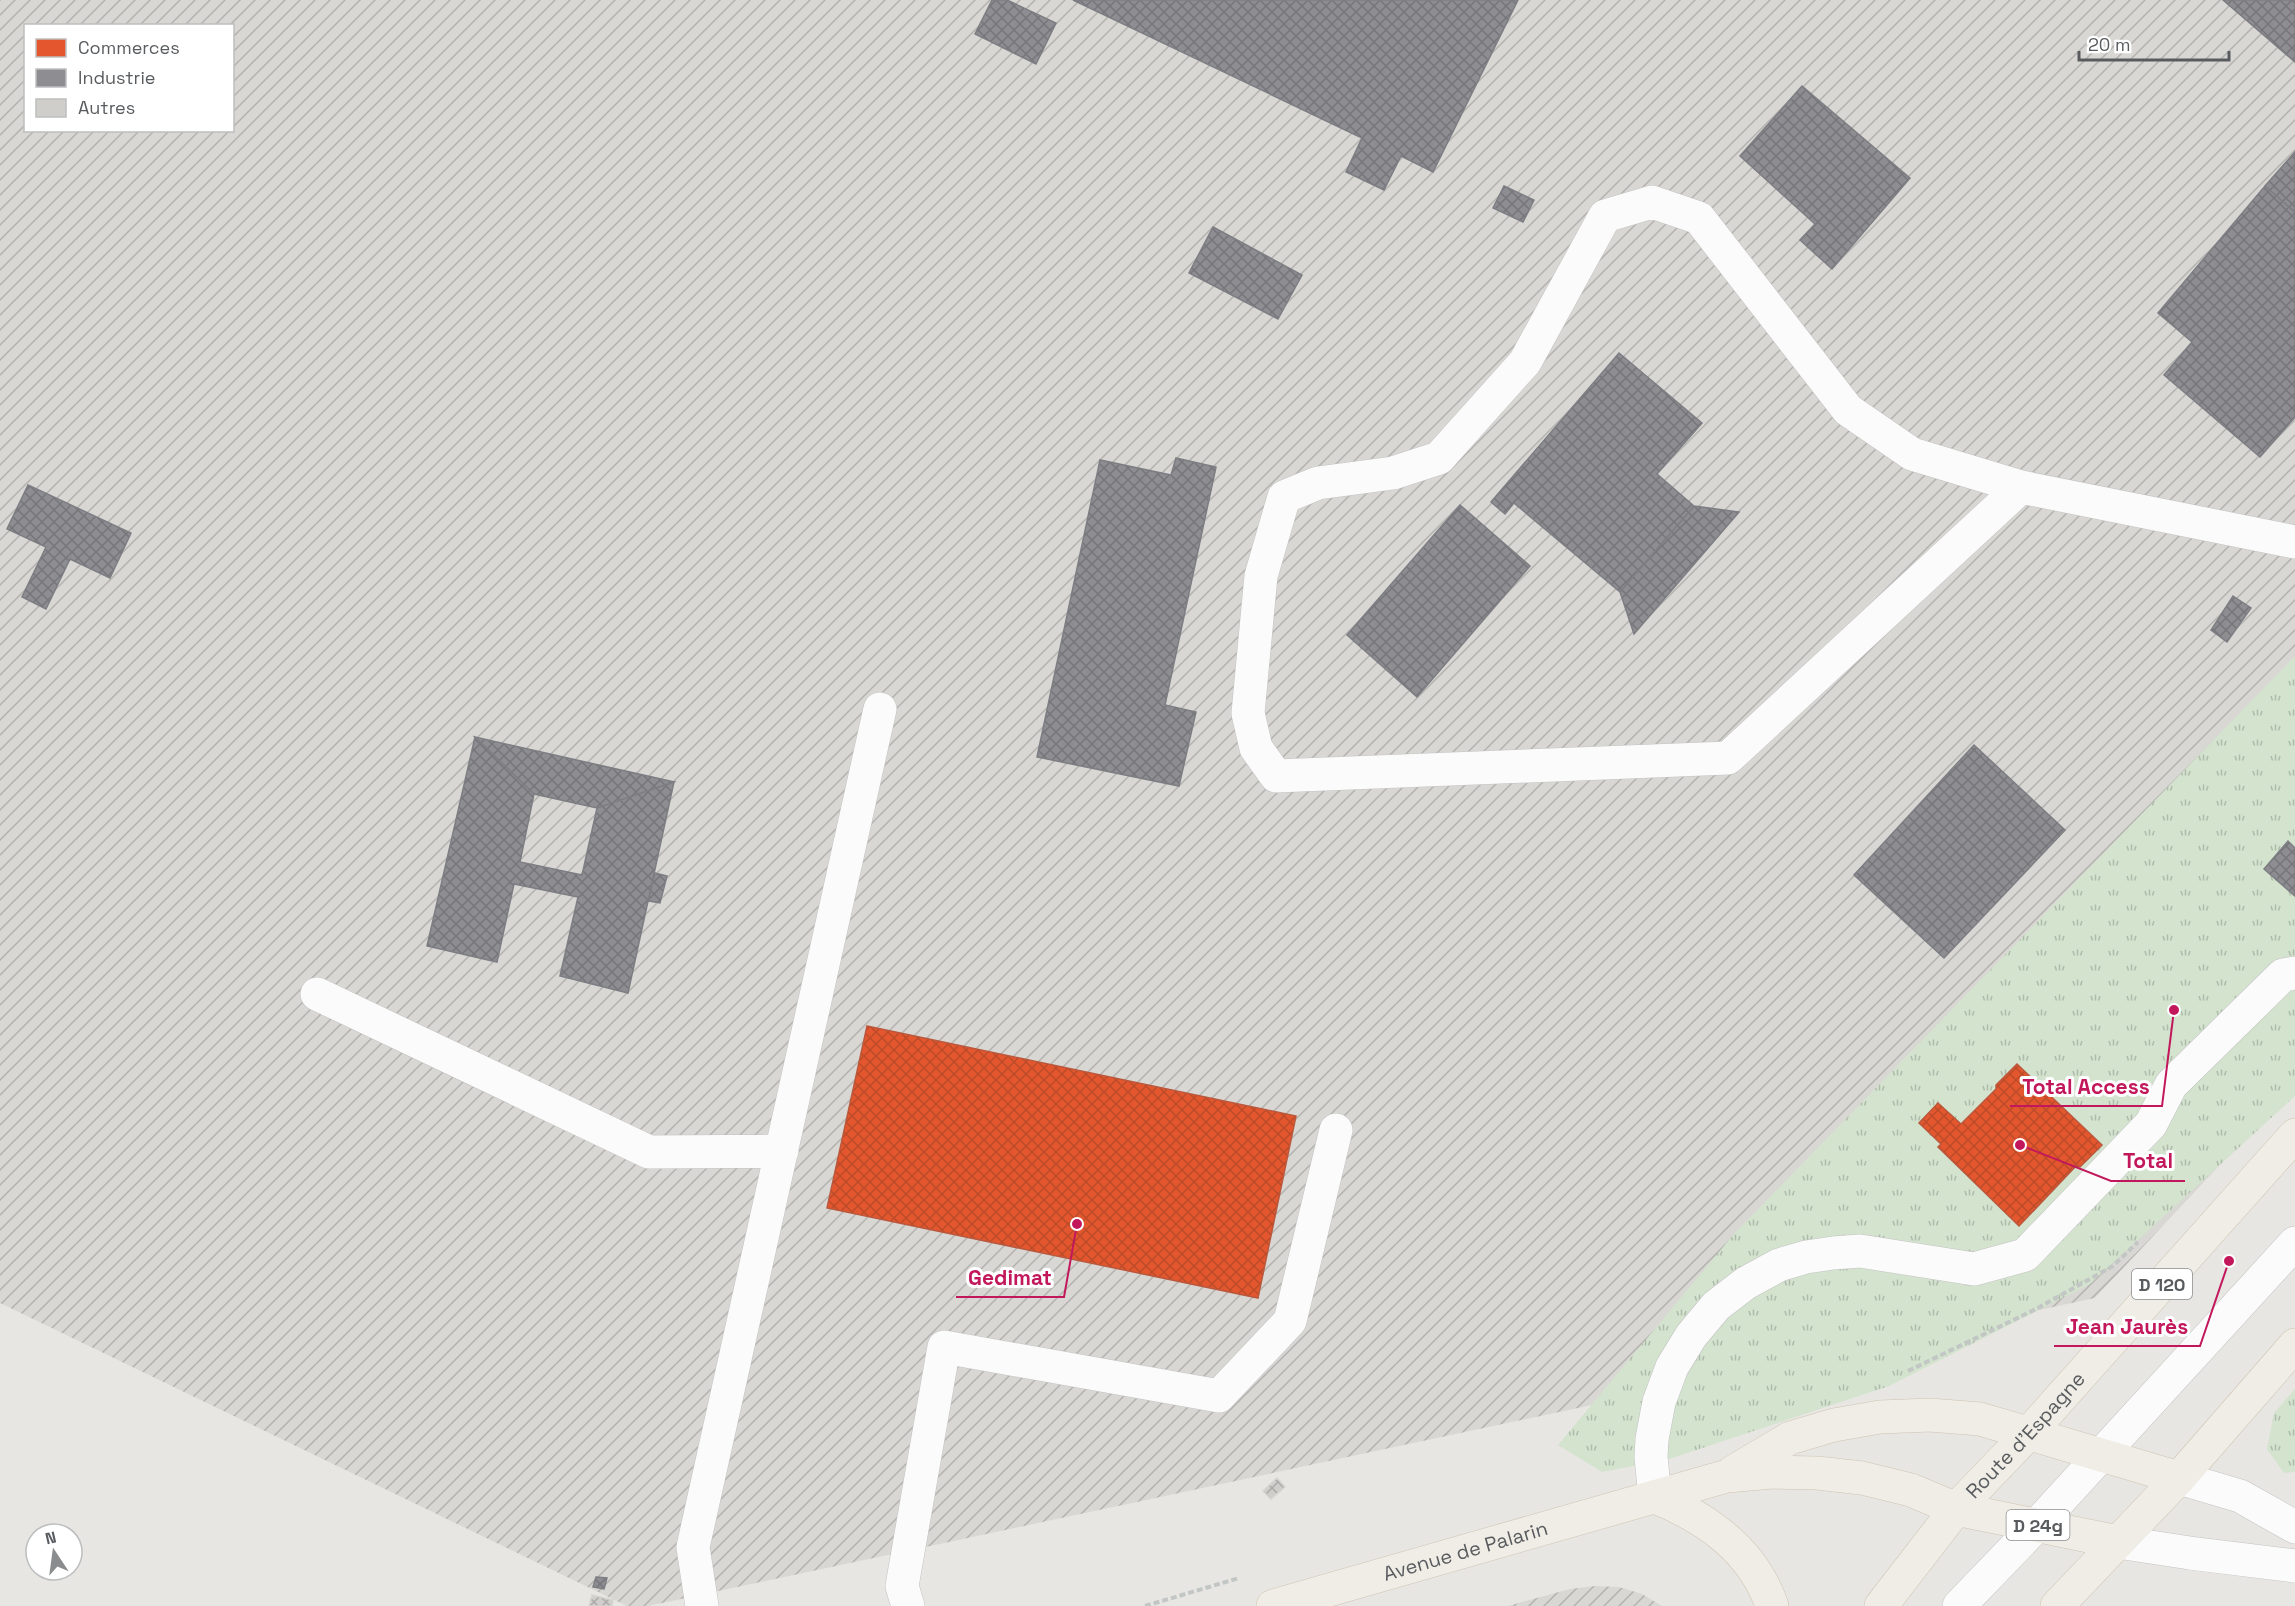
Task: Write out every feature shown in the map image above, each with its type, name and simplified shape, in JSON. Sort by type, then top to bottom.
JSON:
[{"type":"main road","name":"Route d'Espagne","points":[[1881,1606],[1956,1509],[2029,1433],[2295,1135]]},
{"type":"main road","points":[[2057,1606],[2179,1478],[2295,1345]]},
{"type":"main road","name":"Avenue de Palarin","points":[[1727,1476],[1790,1438],[1834,1425],[1880,1417],[1930,1415],[1980,1419],[2179,1478]]},
{"type":"main road","name":"Avenue de Palarin","points":[[1273,1606],[1727,1476],[1772,1472],[1817,1473],[1862,1478],[1911,1490],[1956,1509]]},
{"type":"main road","points":[[1655,1497],[1685,1509],[1713,1526],[1729,1540],[1756,1574],[1772,1606]]},
{"type":"main road","name":"D 24g","points":[[1956,1509],[2118,1542]]},
{"type":"street","points":[[2021,486],[1728,758],[1276,776],[1256,748],[1248,713],[1261,576],[1284,497],[1318,483],[1393,473],[1439,458],[1525,362],[1605,216],[1652,202],[1699,218],[1848,410],[1912,454],[2021,486],[2295,542]]},
{"type":"street","points":[[702,1606],[693,1547],[880,709]]},
{"type":"street","points":[[1655,1497],[1651,1457],[1659,1402],[1672,1367],[1691,1336],[1716,1306],[1746,1283],[1779,1265],[1806,1257],[1860,1251],[1974,1269],[2025,1255],[2151,1124],[2171,1085],[2283,975],[2295,973]]},
{"type":"street","points":[[317,994],[649,1152],[782,1151]]},
{"type":"street","points":[[908,1606],[902,1586],[944,1347],[1219,1396],[1290,1321],[1336,1130]]},
{"type":"street","points":[[1959,1606],[2037,1525],[2295,1243]]},
{"type":"street","points":[[2179,1478],[2240,1496],[2295,1527]]},
{"type":"street","points":[[2118,1542],[2295,1566]]},
{"type":"path","points":[[1903,1373],[2036,1309],[2113,1266],[2139,1241]]},
{"type":"path","points":[[1145,1606],[1246,1576]]},
{"type":"shaded area","points":[[0,0],[2295,0],[2295,1085],[2095,1298],[648,1606],[627,1606],[0,1303]]},
{"type":"shaded area","points":[[1595,1586],[1619,1587],[1642,1594],[1662,1606],[1508,1606],[1570,1589]]},
{"type":"green space","points":[[2295,656],[2295,1096],[2090,1284],[1889,1386],[1669,1459],[1602,1472],[1558,1445],[1734,1234]]},
{"type":"green space","points":[[2295,1389],[2295,1472],[2284,1473],[2267,1449],[2274,1413]]},
{"type":"building: Commerces","points":[[867,1026],[1296,1116],[1258,1298],[827,1208]]},
{"type":"building: Commerces","points":[[2017,1064],[2102,1145],[2080,1167],[2076,1166],[2019,1226],[1938,1147],[1941,1144],[1919,1123],[1938,1103],[1961,1124]]},
{"type":"building: Industrie","points":[[992,0],[1007,0],[1056,23],[1036,64],[975,34]]},
{"type":"building: Industrie","points":[[1073,0],[1518,0],[1433,172],[1401,156],[1384,190],[1346,172],[1362,138]]},
{"type":"building: Industrie","points":[[2223,0],[2295,0],[2295,62]]},
{"type":"building: Industrie","points":[[1802,86],[1910,178],[1832,269],[1800,240],[1815,224],[1740,156]]},
{"type":"building: Industrie","points":[[2295,152],[2295,212],[2265,186]]},
{"type":"building: Industrie","points":[[1504,186],[1534,200],[1523,222],[1493,208]]},
{"type":"building: Industrie","points":[[2265,186],[2295,212],[2295,417],[2260,457],[2164,375],[2192,342],[2158,313]]},
{"type":"building: Industrie","points":[[1213,227],[1302,275],[1278,319],[1189,273]]},
{"type":"building: Industrie","points":[[1619,353],[1702,423],[1657,474],[1694,506],[1620,592],[1514,503],[1505,514],[1491,502]]},
{"type":"building: Industrie","points":[[1176,458],[1216,467],[1165,705],[1196,712],[1179,786],[1037,757],[1100,460],[1171,475]]},
{"type":"building: Industrie","points":[[28,485],[131,533],[110,578],[70,559],[46,609],[22,597],[46,547],[7,529]]},
{"type":"building: Industrie","points":[[1460,505],[1530,566],[1417,697],[1347,635]]},
{"type":"building: Industrie","points":[[1694,506],[1739,512],[1634,634],[1620,592]]},
{"type":"building: Industrie","points":[[2233,596],[2251,608],[2227,642],[2211,630]]},
{"type":"building: Industrie","points":[[475,737],[534,794],[520,862],[582,875],[597,808],[674,782],[628,993],[560,976],[578,897],[514,884],[497,962],[427,946]]},
{"type":"building: Industrie","points":[[475,737],[674,782],[597,808],[534,794]]},
{"type":"building: Industrie","points":[[1974,745],[2065,830],[1944,958],[1854,875]]},
{"type":"building: Industrie","points":[[2288,841],[2295,848],[2295,896],[2264,869]]},
{"type":"building: Industrie","points":[[655,873],[667,876],[660,903],[648,901]]},
{"type":"building: Industrie","points":[[596,1577],[607,1578],[604,1589],[593,1587]]},
{"type":"building: Autres","points":[[1277,1478],[1285,1487],[1271,1499],[1263,1491]]},
{"type":"building: Autres","points":[[592,1595],[613,1600],[612,1606],[589,1606]]},
{"type":"place","name":"Total Access","points":[[2174,1010]]},
{"type":"place","name":"Total","points":[[2020,1145]]},
{"type":"place","name":"Gedimat","points":[[1077,1224]]},
{"type":"place","name":"Jean Jaurès","points":[[2229,1261]]}]
